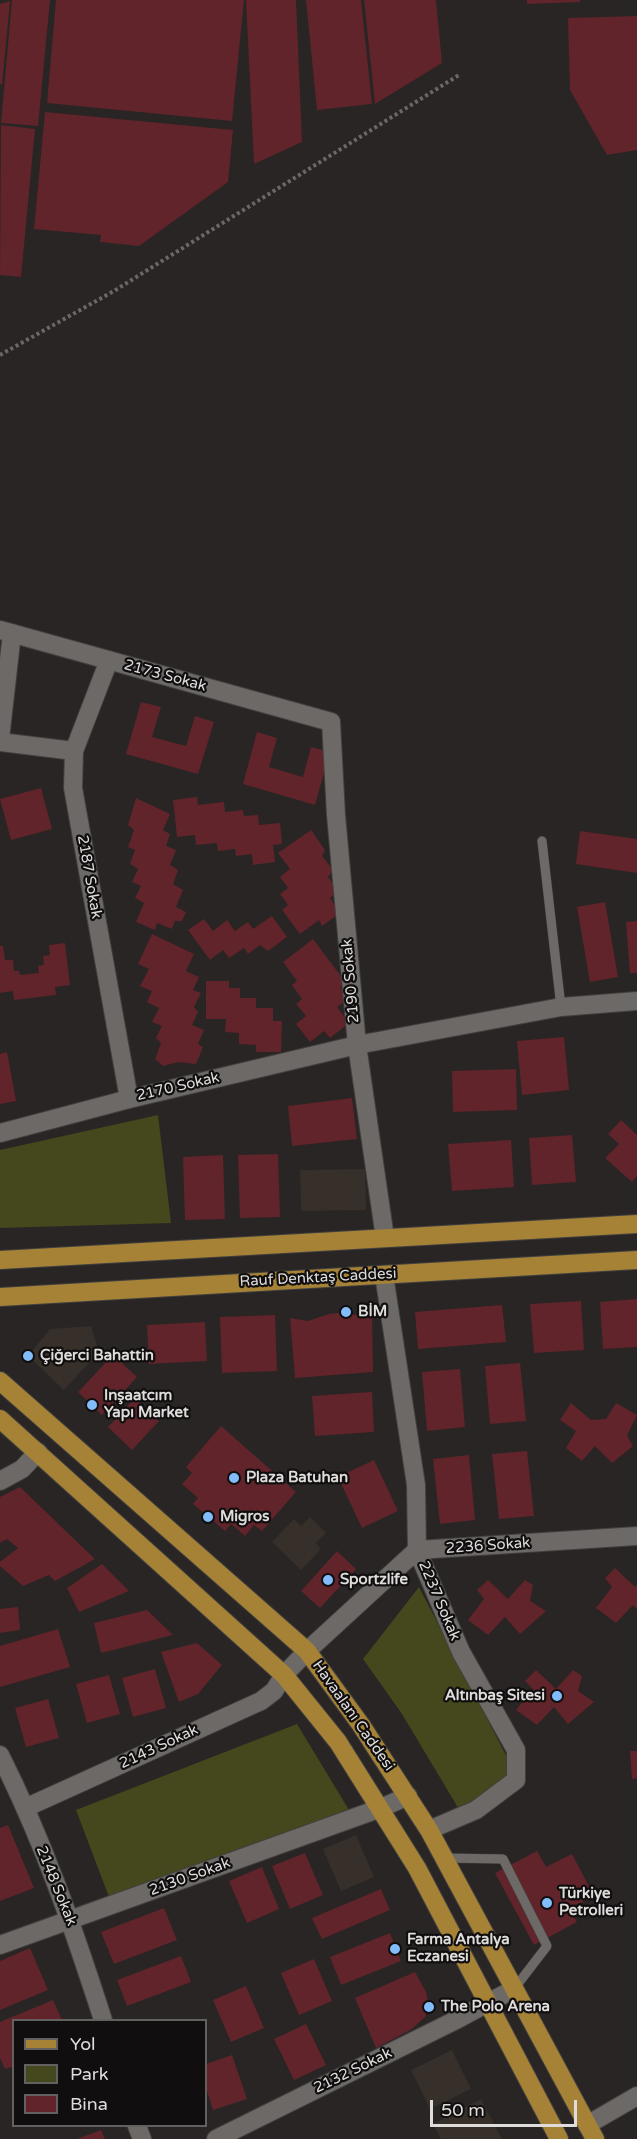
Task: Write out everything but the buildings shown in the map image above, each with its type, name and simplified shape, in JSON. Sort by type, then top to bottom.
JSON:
[{"type":"main road","points":[[0,1260],[637,1224]]},
{"type":"main road","name":"Rauf Denktaş Caddesi","points":[[3,1299],[637,1260]]},
{"type":"main road","name":"Havaalanı Caddesi","points":[[0,1381],[307,1652],[361,1725],[429,1830],[591,2132]]},
{"type":"main road","name":"Havaalanı Caddesi","points":[[0,1419],[284,1675],[339,1742],[417,1868],[559,2139]]},
{"type":"street","name":"2173 Sokak","points":[[6,632],[331,722]]},
{"type":"street","points":[[6,632],[0,741],[74,751]]},
{"type":"street","name":"2187 Sokak","points":[[109,660],[74,751],[73,788],[129,1099]]},
{"type":"street","name":"2190 Sokak","points":[[331,722],[336,815],[357,1045],[385,1238]]},
{"type":"street","name":"2170 Sokak","points":[[0,1133],[129,1099],[357,1045],[561,1008],[637,1001]]},
{"type":"street","name":"2237 Sokak","points":[[384,1275],[416,1485],[417,1550],[461,1652],[516,1750],[516,1780],[476,1810],[429,1830]]},
{"type":"street","points":[[0,1481],[22,1469],[38,1452]]},
{"type":"street","name":"2236 Sokak","points":[[417,1550],[637,1536]]},
{"type":"street","points":[[307,1652],[417,1550]]},
{"type":"street","name":"2143 Sokak","points":[[26,1808],[261,1701],[274,1691],[284,1675],[307,1652]]},
{"type":"street","name":"2148 Sokak","points":[[0,1755],[26,1808],[71,1921],[103,2019]]},
{"type":"street","name":"2130 Sokak","points":[[0,1945],[381,1809],[408,1796]]},
{"type":"street","name":"2132 Sokak","points":[[216,2139],[513,1989]]},
{"type":"street","points":[[591,2132],[637,2096]]},
{"type":"lane","points":[[542,841],[561,1008]]},
{"type":"lane","points":[[444,1858],[503,1858],[547,1946],[513,1989]]},
{"type":"path","points":[[0,355],[114,291],[459,75]]},
{"type":"shaded area","points":[[365,1169],[366,1210],[301,1211],[300,1170]]},
{"type":"shaded area","points":[[91,1326],[99,1352],[64,1390],[28,1356],[50,1329]]},
{"type":"shaded area","points":[[310,1517],[326,1533],[316,1543],[321,1549],[301,1570],[272,1542],[294,1519],[301,1526]]},
{"type":"shaded area","points":[[356,1835],[374,1877],[341,1891],[323,1849]]},
{"type":"shaded area","points":[[452,2050],[471,2089],[430,2109],[411,2070]]},
{"type":"shaded area","points":[[481,2099],[502,2139],[441,2139],[433,2124]]},
{"type":"green space","points":[[158,1115],[171,1223],[0,1228],[0,1150]]},
{"type":"green space","points":[[419,1587],[510,1763],[508,1779],[460,1811],[402,1714],[363,1659]]},
{"type":"green space","points":[[297,1724],[349,1810],[109,1897],[76,1810]]},
{"type":"place","name":"BİM","points":[[346,1312]]},
{"type":"place","name":"Çiğerci Bahattin","points":[[28,1356]]},
{"type":"place","name":"Inşaatcım Yapı Market","points":[[92,1405]]},
{"type":"place","name":"Plaza Batuhan","points":[[234,1478]]},
{"type":"place","name":"Migros","points":[[208,1517]]},
{"type":"place","name":"Sportzlife","points":[[328,1580]]},
{"type":"place","name":"Altınbaş Sitesi","points":[[557,1696]]},
{"type":"place","name":"Türkiye Petrolleri","points":[[547,1903]]},
{"type":"place","name":"Farma Antalya Eczanesi","points":[[395,1949]]},
{"type":"place","name":"The Polo Arena","points":[[429,2007]]}]
